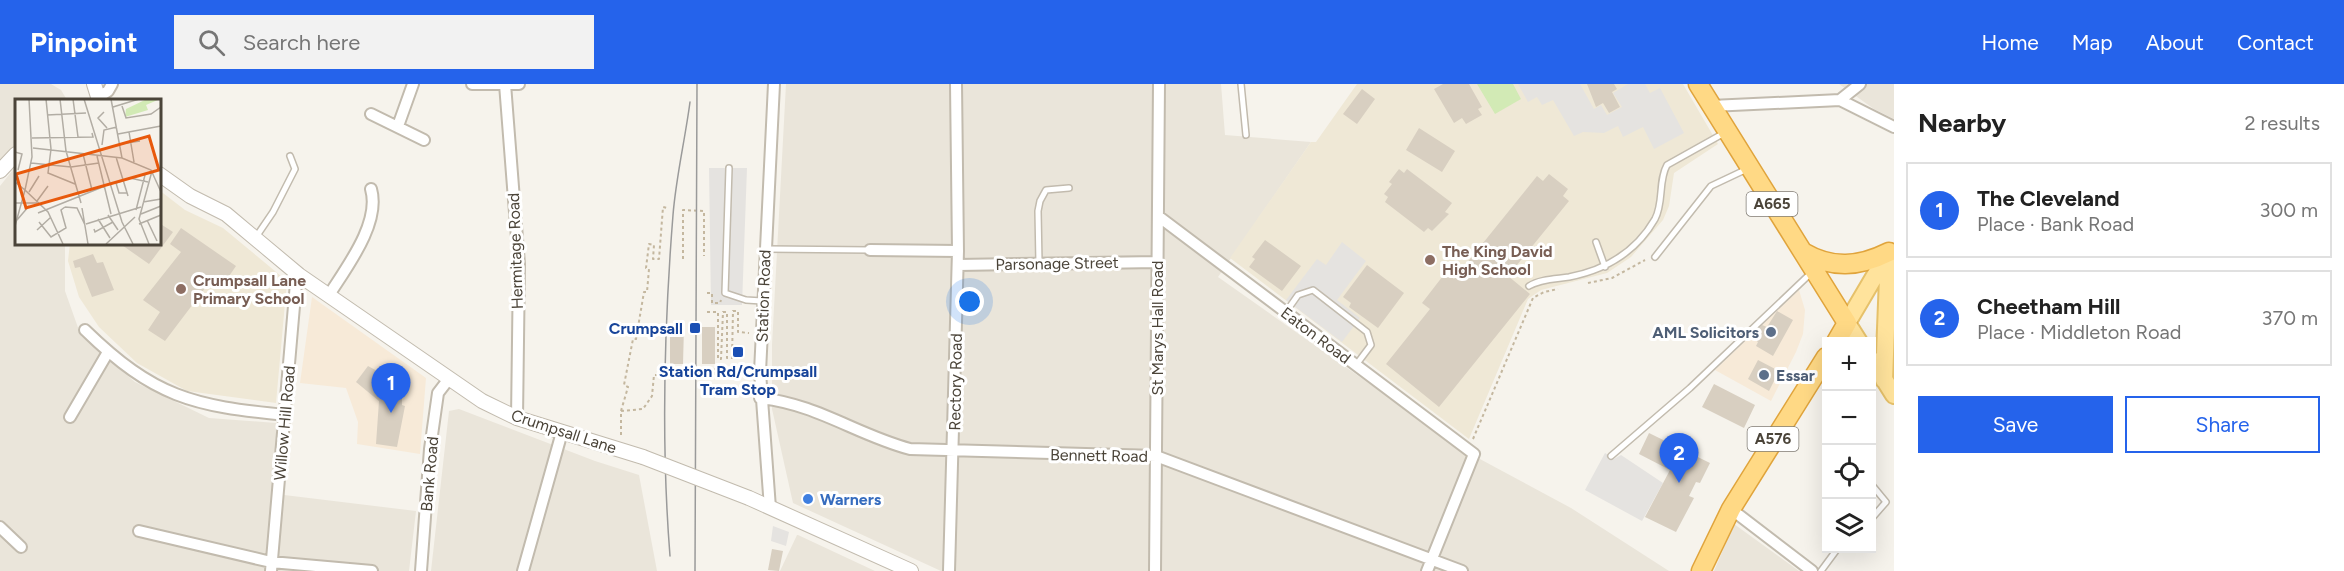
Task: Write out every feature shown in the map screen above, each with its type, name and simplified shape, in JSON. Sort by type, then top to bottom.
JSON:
[{"type":"highway","name":"A665","points":[[1698,84],[1847,323]]},
{"type":"highway","points":[[1801,251],[1815,259],[1845,265],[1870,261],[1891,248]]},
{"type":"highway","points":[[1839,337],[1847,323]]},
{"type":"highway","name":"A576","points":[[1701,571],[1731,509],[1770,443],[1822,369]]},
{"type":"main road","points":[[1847,323],[1891,248]]},
{"type":"main road","points":[[1886,383],[1891,248]]},
{"type":"main road","name":"A665","points":[[1847,323],[1856,337]]},
{"type":"main road","points":[[1876,367],[1886,383]]},
{"type":"street","points":[[97,94],[108,91],[112,84]]},
{"type":"street","points":[[398,126],[413,84]]},
{"type":"street","points":[[472,84],[519,84]]},
{"type":"street","name":"Hermitage Road","points":[[505,84],[519,264],[517,418]]},
{"type":"street","name":"Station Road","points":[[770,508],[760,398],[760,372],[774,84]]},
{"type":"street","name":"Rectory Road","points":[[949,571],[958,251],[956,84]]},
{"type":"street","name":"St Marys Hall Road","points":[[1155,571],[1159,84]]},
{"type":"street","points":[[1840,100],[1860,84]]},
{"type":"street","points":[[1711,106],[1840,100],[1894,127]]},
{"type":"street","points":[[371,114],[424,140]]},
{"type":"street","points":[[0,171],[15,155]]},
{"type":"street","name":"Crumpsall Lane","points":[[160,175],[190,196],[226,214],[299,275],[448,380],[517,418],[643,457],[749,498],[911,571]]},
{"type":"street","points":[[329,295],[363,239],[373,202],[371,189]]},
{"type":"street","name":"Eaton Road","points":[[1158,216],[1471,452]]},
{"type":"street","points":[[870,250],[958,251]]},
{"type":"street","name":"Parsonage Street","points":[[957,265],[1157,262]]},
{"type":"street","name":"Willow Hill Road","points":[[271,567],[296,283],[299,275]]},
{"type":"street","points":[[85,330],[108,352],[144,379],[182,398],[232,410],[286,415]]},
{"type":"street","points":[[70,417],[108,352]]},
{"type":"street","name":"Bank Road","points":[[421,571],[430,449],[438,393],[448,380]]},
{"type":"street","name":"Bennett Road","points":[[760,398],[831,416],[883,442],[910,449],[1156,456],[1462,571]]},
{"type":"street","points":[[523,571],[562,432]]},
{"type":"street","points":[[1427,571],[1471,452]]},
{"type":"street","points":[[1731,509],[1812,571]]},
{"type":"street","points":[[0,527],[21,547]]},
{"type":"street","points":[[139,531],[271,567],[372,571]]},
{"type":"lane","points":[[1241,84],[1246,135]]},
{"type":"lane","points":[[1529,286],[1593,272],[1605,267],[1636,244],[1655,218],[1667,165],[1727,131]]},
{"type":"lane","points":[[255,238],[273,212],[295,169],[290,156]]},
{"type":"lane","points":[[729,168],[725,292],[746,300],[762,301]]},
{"type":"lane","points":[[1655,257],[1711,186],[1750,168]]},
{"type":"lane","points":[[1039,263],[1040,201],[1047,190],[1069,188]]},
{"type":"lane","points":[[1596,242],[1605,267]]},
{"type":"lane","points":[[765,249],[870,250]]},
{"type":"lane","points":[[1611,456],[1690,388],[1814,270]]},
{"type":"lane","points":[[1286,312],[1298,295],[1313,290],[1367,332],[1371,345],[1356,365]]},
{"type":"lane","points":[[1876,490],[1886,502],[1876,513]]},
{"type":"lane","points":[[1821,571],[1835,553]]},
{"type":"path","points":[[619,450],[621,411],[628,387],[624,385],[633,339],[636,339],[644,292],[647,292],[650,269],[646,268],[649,244],[654,245],[654,259],[659,259],[663,207],[667,208]]},
{"type":"path","points":[[679,209],[704,211],[704,256]]},
{"type":"path","points":[[683,210],[683,259]]},
{"type":"path","points":[[1586,283],[1612,278],[1638,261],[1655,257]]},
{"type":"path","points":[[1471,452],[1533,298],[1544,292],[1566,287]]},
{"type":"path","points":[[707,293],[712,293],[712,303],[720,303]]},
{"type":"path","points":[[706,312],[718,312],[718,359],[721,359],[723,312],[727,312],[727,358],[732,358],[733,311],[738,311],[738,332],[761,332]]},
{"type":"path","points":[[706,369],[709,369],[709,377],[714,377],[714,369],[760,372]]},
{"type":"path","points":[[621,411],[643,409],[652,396],[654,375],[658,375]]},
{"type":"shaded area","points":[[0,84],[51,84],[61,90],[66,99],[15,99],[15,145],[0,160]]},
{"type":"shaded area","points":[[786,84],[1221,84],[1225,135],[1311,142],[1218,277],[1465,451],[1571,508],[1669,571],[941,571],[793,503],[772,409],[772,345]]},
{"type":"shaded area","name":"The King David High School","points":[[1357,84],[1683,84],[1718,144],[1674,173],[1669,206],[1663,220],[1631,257],[1607,273],[1541,290],[1528,299],[1469,439],[1230,258],[1311,142],[1316,142]]},
{"type":"shaded area","points":[[1518,84],[1580,84],[1594,109],[1601,105],[1607,115],[1622,107],[1613,93],[1628,84],[1645,84],[1650,93],[1660,88],[1684,133],[1654,149],[1643,127],[1623,137],[1618,126],[1604,133],[1583,132],[1574,136],[1553,100],[1542,105],[1537,97],[1528,102]]},
{"type":"shaded area","points":[[1839,84],[1894,84],[1894,119],[1874,109]]},
{"type":"shaded area","points":[[15,167],[15,244],[65,244],[65,291],[81,336],[135,382],[209,418],[276,423],[276,494],[416,511],[409,571],[0,571],[0,186]]},
{"type":"shaded area","points":[[709,168],[747,168],[742,305],[711,305]]},
{"type":"shaded area","name":"Crumpsall Lane Primary School","points":[[160,191],[185,210],[223,228],[287,281],[276,403],[187,391],[137,363],[99,327],[79,297],[68,261],[70,244],[160,244]]},
{"type":"shaded area","points":[[1342,242],[1366,261],[1337,300],[1360,318],[1342,342],[1286,300],[1317,259],[1326,265]]},
{"type":"shaded area","points":[[1799,290],[1805,310],[1803,334],[1771,401],[1715,370]]},
{"type":"shaded area","points":[[312,297],[426,378],[420,454],[357,444],[358,422],[346,388],[300,383]]},
{"type":"shaded area","points":[[459,409],[595,461],[639,475],[657,571],[431,571],[449,411]]},
{"type":"shaded area","points":[[1605,453],[1614,459],[1621,455],[1663,483],[1642,521],[1585,490]]},
{"type":"shaded area","points":[[1734,524],[1799,571],[1714,571]]},
{"type":"shaded area","points":[[773,526],[789,532],[786,546],[771,541]]},
{"type":"shaded area","points":[[798,535],[875,571],[780,571]]},
{"type":"green space","points":[[1477,84],[1513,84],[1521,99],[1495,114]]},
{"type":"building","points":[[1443,84],[1469,84],[1482,107],[1478,109],[1482,115],[1466,124],[1462,118],[1454,123],[1434,89]]},
{"type":"building","points":[[1587,84],[1614,84],[1617,89],[1612,92],[1620,107],[1609,113],[1603,103],[1596,107]]},
{"type":"building","points":[[1362,89],[1375,99],[1357,124],[1343,114]]},
{"type":"building","points":[[1419,128],[1455,151],[1442,172],[1406,150]]},
{"type":"building","points":[[1399,169],[1404,173],[1407,169],[1452,203],[1445,212],[1449,214],[1432,231],[1428,228],[1424,232],[1385,202],[1388,197],[1384,194],[1392,184],[1389,182]]},
{"type":"building","points":[[1549,174],[1568,189],[1563,196],[1569,201],[1508,276],[1530,294],[1439,407],[1386,364],[1430,309],[1422,303],[1446,272],[1454,279],[1537,176],[1543,181]]},
{"type":"building","points":[[160,224],[173,232],[149,264],[120,244],[160,244]]},
{"type":"building","points":[[181,228],[236,266],[225,282],[215,275],[165,341],[148,330],[160,312],[143,300],[181,252],[170,244]]},
{"type":"building","points":[[1265,240],[1301,266],[1282,291],[1249,267],[1255,259],[1252,257]]},
{"type":"building","points":[[93,254],[97,263],[103,262],[114,290],[92,297],[80,267],[75,268],[73,261]]},
{"type":"building","points":[[1367,265],[1404,293],[1378,328],[1349,307],[1351,303],[1343,297]]},
{"type":"building","name":"AML Solicitors","points":[[1777,311],[1793,320],[1773,356],[1756,346],[1758,342],[1750,336],[1762,325],[1767,327]]},
{"type":"building","points":[[670,327],[684,327],[683,364],[670,364]]},
{"type":"building","points":[[702,327],[715,327],[715,364],[702,364]]},
{"type":"building","name":"Essar","points":[[1758,360],[1779,371],[1769,391],[1748,379]]},
{"type":"building","points":[[368,366],[392,379],[390,381],[396,385],[402,397],[402,405],[405,406],[397,447],[376,444],[379,401],[356,382]]},
{"type":"building","points":[[1714,384],[1755,405],[1744,428],[1702,407]]},
{"type":"building","points":[[1649,433],[1710,463],[1700,483],[1696,482],[1689,496],[1694,498],[1676,532],[1645,517],[1670,470],[1639,454]]},
{"type":"building","points":[[772,549],[783,551],[779,571],[768,570]]},
{"type":"tram line","points":[[695,571],[697,84]]},
{"type":"tram line","points":[[670,556],[665,471],[667,300],[674,201],[690,102]]},
{"type":"place","name":"The King David High School","points":[[1430,260]]},
{"type":"place","name":"Crumpsall Lane Primary School","points":[[181,289]]},
{"type":"place","name":"Crumpsall","points":[[695,328]]},
{"type":"place","name":"AML Solicitors","points":[[1771,332]]},
{"type":"place","name":"Station Rd/Crumpsall Tram Stop","points":[[738,352]]},
{"type":"place","name":"Essar","points":[[1764,375]]},
{"type":"place","name":"The Cleveland","points":[[391,413]]},
{"type":"place","name":"Cheetham Hill","points":[[1679,483]]},
{"type":"place","name":"Warners","points":[[808,499]]}]
